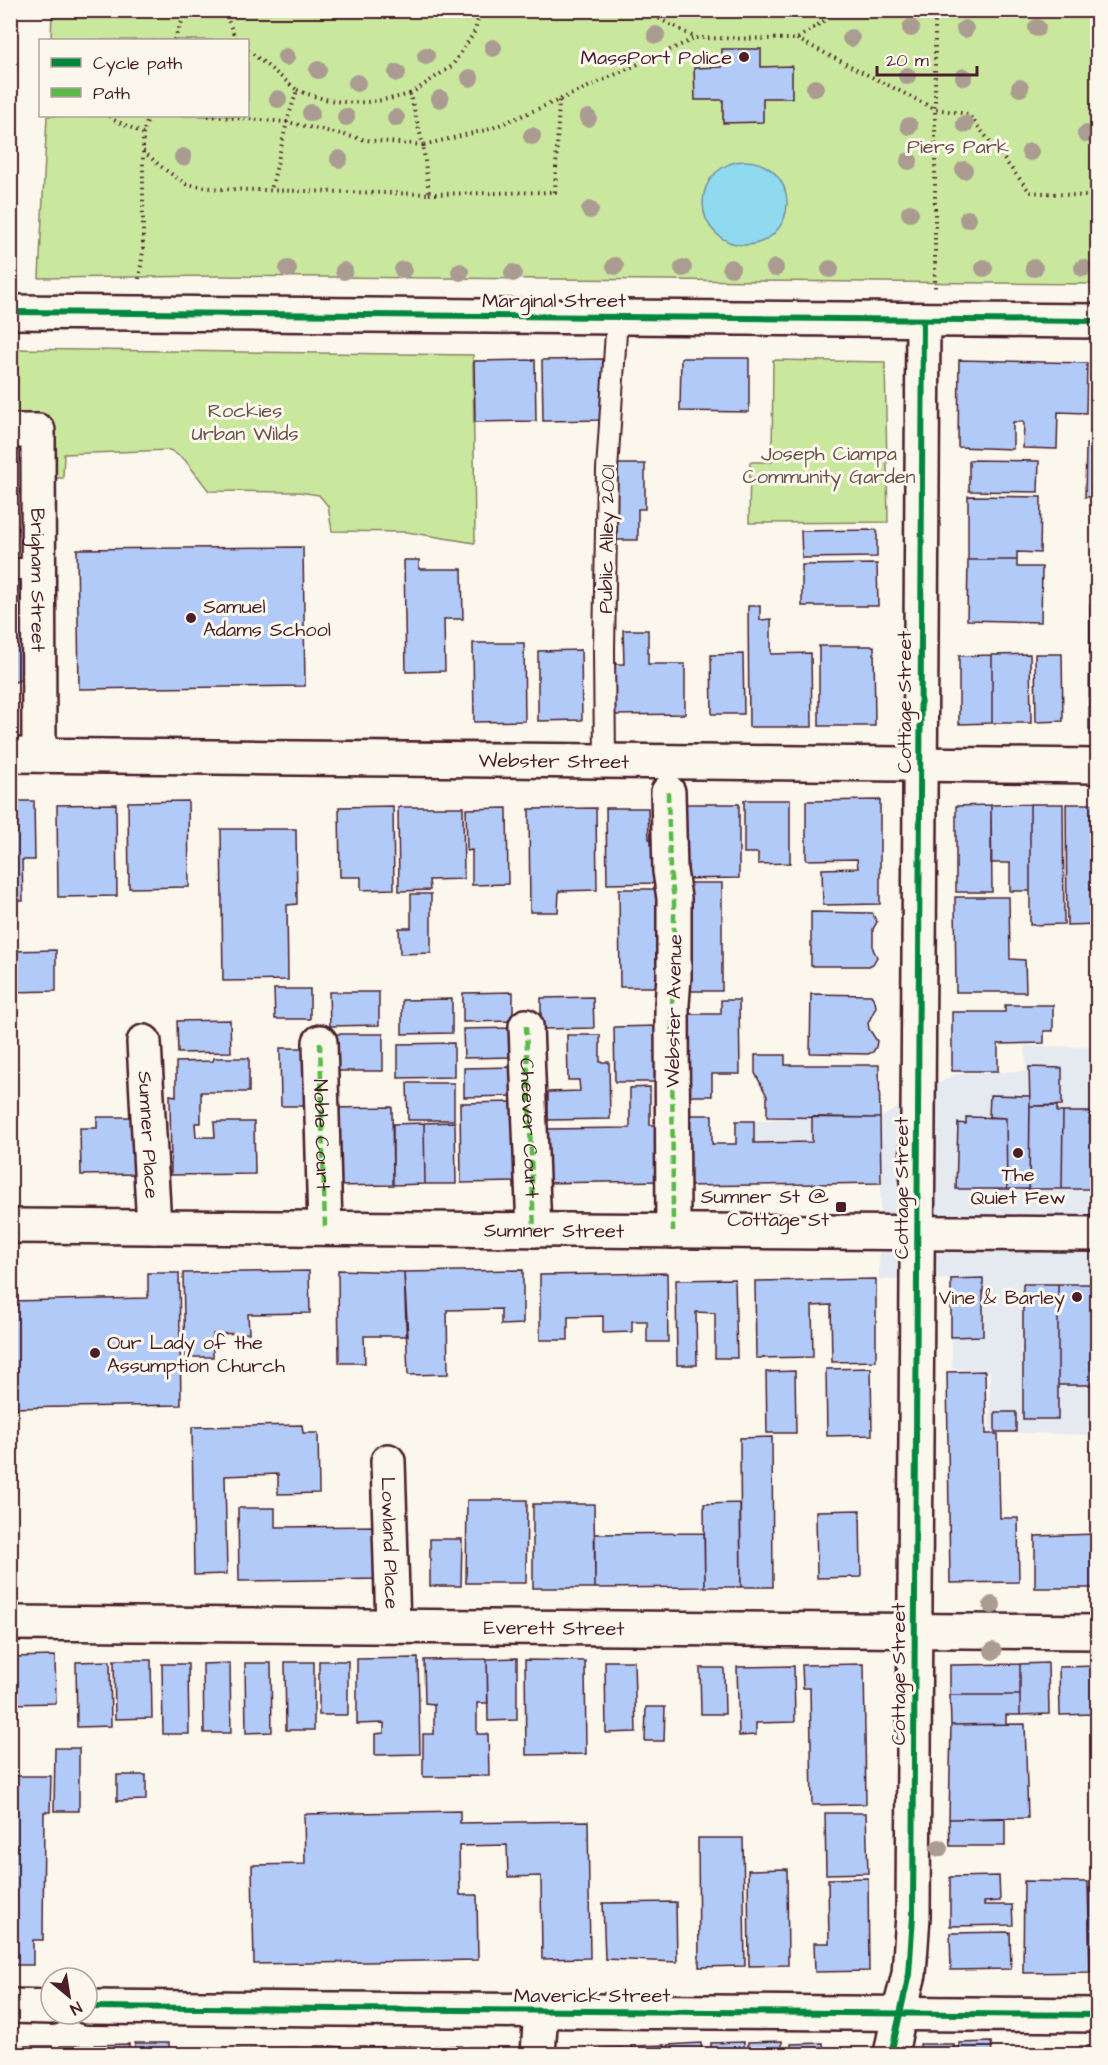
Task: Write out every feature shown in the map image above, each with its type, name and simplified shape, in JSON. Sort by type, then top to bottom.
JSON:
[{"type":"street","name":"Marginal Street","points":[[10,312],[617,317],[929,306],[1098,321]]},
{"type":"street","name":"Cottage Street","points":[[891,2055],[909,1974],[913,1916],[920,764],[929,306]]},
{"type":"street","name":"Brigham Street","points":[[10,431],[38,431],[24,569],[25,755]]},
{"type":"street","name":"Webster Street","points":[[25,755],[1098,766]]},
{"type":"street","name":"Webster Avenue","points":[[668,792],[669,871],[674,898],[673,1231]]},
{"type":"street","name":"Cheever Court","points":[[526,1026],[534,1230]]},
{"type":"street","name":"Sumner Place","points":[[144,1042],[154,1227]]},
{"type":"street","name":"Noble Court","points":[[320,1042],[325,1228]]},
{"type":"street","name":"Sumner Street","points":[[10,1226],[1098,1234]]},
{"type":"street","name":"Lowland Place","points":[[388,1461],[393,1626]]},
{"type":"street","name":"Everett Street","points":[[10,1623],[1098,1632]]},
{"type":"street","points":[[10,2006],[39,2007]]},
{"type":"street","name":"Maverick Street","points":[[99,2007],[1098,2015]]},
{"type":"street","points":[[538,2055],[541,2011]]},
{"type":"lane","name":"Public Alley 2001","points":[[605,761],[607,470],[617,317]]},
{"type":"path","points":[[174,39],[188,10]]},
{"type":"path","points":[[224,10],[236,39]]},
{"type":"path","points":[[249,51],[297,90],[320,99],[345,103],[384,100],[410,94],[452,66],[475,31],[480,10]]},
{"type":"path","points":[[644,10],[696,38]]},
{"type":"path","points":[[797,39],[840,10]]},
{"type":"path","points":[[929,306],[935,108],[935,10]]},
{"type":"path","points":[[221,117],[287,122],[366,140],[423,145],[490,129],[696,38],[797,39],[935,108],[968,114],[1030,192],[1098,197]]},
{"type":"path","points":[[271,190],[297,90]]},
{"type":"path","points":[[410,94],[423,145],[429,194]]},
{"type":"path","points":[[143,151],[186,184],[219,189],[429,194],[555,192],[559,100]]},
{"type":"path","points":[[111,117],[143,133]]},
{"type":"path","points":[[138,283],[143,251],[143,133],[149,117]]},
{"type":"shaded area","points":[[1025,1046],[1096,1047],[1098,1189],[1092,1284],[1090,1435],[989,1432],[990,1370],[952,1369],[951,1279],[879,1280],[881,1183],[736,1185],[736,1122],[812,1117],[880,1118],[955,1074],[1026,1071]]},
{"type":"green space","name":"Piers Park","points":[[52,11],[1097,11],[1097,284],[219,276],[39,278],[47,117],[249,117],[249,39],[51,39]]},
{"type":"green space","name":"Rockies Urban Wilds","points":[[11,349],[473,355],[475,543],[407,532],[332,531],[328,506],[319,495],[299,492],[209,491],[185,460],[170,450],[64,454],[63,478],[52,478],[11,424]]},
{"type":"green space","name":"Joseph Ciampa Community Garden","points":[[773,360],[885,362],[888,522],[749,523],[750,462],[772,462]]},
{"type":"green space","points":[[298,2047],[298,2054],[195,2054],[195,2050]]},
{"type":"water","points":[[737,161],[753,161],[769,168],[780,179],[787,195],[784,219],[775,233],[753,245],[737,245],[721,238],[710,227],[703,211],[703,195],[710,179],[721,168]]},
{"type":"building","points":[[722,49],[761,49],[761,67],[792,66],[792,98],[763,98],[763,122],[723,123],[723,100],[695,100],[694,68],[722,67]]},
{"type":"building","points":[[681,358],[749,358],[749,412],[680,411]]},
{"type":"building","points":[[604,359],[604,420],[543,421],[542,360]]},
{"type":"building","points":[[535,360],[536,421],[475,422],[474,361]]},
{"type":"building","points":[[959,360],[1087,363],[1086,413],[1058,412],[1057,449],[1023,448],[1024,422],[1013,422],[1013,449],[958,447]]},
{"type":"building","points":[[1094,361],[1098,361],[1098,435],[1094,435]]},
{"type":"building","points":[[1086,444],[1098,444],[1098,497],[1085,497]]},
{"type":"building","points":[[969,460],[1039,461],[1038,492],[969,491]]},
{"type":"building","points":[[10,461],[14,461],[15,548],[10,548]]},
{"type":"building","points":[[611,464],[645,464],[645,509],[638,509],[638,540],[611,540]]},
{"type":"building","points":[[968,496],[1041,497],[1040,553],[1017,552],[1017,560],[968,560]]},
{"type":"building","points":[[877,530],[877,557],[802,558],[801,531]]},
{"type":"building","name":"Samuel Adams School","points":[[303,547],[305,686],[79,689],[77,549]]},
{"type":"building","points":[[404,560],[419,560],[419,569],[462,569],[463,619],[444,619],[445,671],[406,672]]},
{"type":"building","points":[[968,560],[1017,560],[1017,567],[1042,567],[1041,622],[967,620]]},
{"type":"building","points":[[877,564],[878,606],[802,606],[802,565]]},
{"type":"building","points":[[10,569],[19,569],[23,676],[18,681],[10,683]]},
{"type":"building","points":[[1090,605],[1098,605],[1098,730],[1089,730]]},
{"type":"building","points":[[748,606],[760,606],[760,620],[771,619],[771,654],[811,653],[812,727],[749,727]]},
{"type":"building","points":[[623,630],[648,630],[648,664],[685,664],[685,714],[613,715],[612,664],[624,664]]},
{"type":"building","points":[[473,643],[524,643],[525,721],[474,722]]},
{"type":"building","points":[[819,646],[874,646],[875,726],[819,726]]},
{"type":"building","points":[[581,650],[582,720],[538,721],[538,651]]},
{"type":"building","points":[[743,654],[744,714],[712,714],[711,655]]},
{"type":"building","points":[[1030,654],[1031,723],[992,723],[992,655]]},
{"type":"building","points":[[1035,654],[1062,654],[1063,721],[1036,722]]},
{"type":"building","points":[[992,655],[992,723],[959,724],[959,656]]},
{"type":"building","points":[[744,800],[790,800],[790,863],[758,864],[758,853],[744,853]]},
{"type":"building","points":[[880,800],[880,904],[823,905],[822,869],[858,868],[857,859],[806,860],[806,801]]},
{"type":"building","points":[[10,801],[34,801],[35,860],[22,860],[23,901],[10,901]]},
{"type":"building","points":[[188,801],[189,887],[129,888],[128,802]]},
{"type":"building","points":[[116,804],[117,896],[58,897],[57,805]]},
{"type":"building","points":[[679,804],[739,804],[739,878],[680,879]]},
{"type":"building","points":[[1030,804],[1030,891],[1010,891],[1010,863],[991,863],[991,805]]},
{"type":"building","points":[[1030,804],[1063,804],[1064,924],[1030,925]]},
{"type":"building","points":[[1066,804],[1098,804],[1098,924],[1067,925]]},
{"type":"building","points":[[991,805],[992,892],[956,892],[956,806]]},
{"type":"building","points":[[393,806],[394,889],[361,890],[361,877],[340,877],[339,807]]},
{"type":"building","points":[[398,807],[463,807],[464,879],[429,880],[430,890],[399,891]]},
{"type":"building","points":[[507,808],[508,884],[472,885],[472,850],[467,851],[466,809]]},
{"type":"building","points":[[596,808],[597,890],[559,891],[558,912],[530,912],[529,809]]},
{"type":"building","points":[[606,808],[648,808],[649,839],[656,839],[657,883],[607,884]]},
{"type":"building","points":[[221,829],[296,829],[297,904],[287,905],[288,980],[223,981]]},
{"type":"building","points":[[684,883],[722,883],[722,991],[685,991]]},
{"type":"building","points":[[619,889],[659,889],[659,987],[620,987]]},
{"type":"building","points":[[411,894],[431,894],[431,953],[400,954],[399,928],[411,928]]},
{"type":"building","points":[[955,897],[1009,897],[1010,959],[1025,960],[1026,992],[956,992]]},
{"type":"building","points":[[811,912],[872,913],[877,922],[873,929],[873,949],[877,957],[873,964],[869,966],[811,966]]},
{"type":"building","points":[[56,950],[56,991],[10,992],[10,951]]},
{"type":"building","points":[[274,989],[310,989],[310,1019],[275,1019]]},
{"type":"building","points":[[329,992],[379,992],[379,1025],[330,1026]]},
{"type":"building","points":[[513,992],[513,1021],[463,1022],[463,993]]},
{"type":"building","points":[[811,994],[871,995],[876,1007],[868,1023],[877,1041],[873,1052],[868,1054],[810,1053]]},
{"type":"building","points":[[593,997],[594,1028],[541,1029],[541,998]]},
{"type":"building","points":[[452,999],[452,1033],[402,1034],[402,1000]]},
{"type":"building","points":[[721,1000],[739,1000],[740,1074],[712,1074],[712,1096],[686,1096],[686,1014],[721,1014]]},
{"type":"building","points":[[1005,1005],[1053,1005],[1053,1031],[1044,1031],[1044,1043],[998,1044],[998,1071],[952,1071],[952,1012],[1005,1012]]},
{"type":"building","points":[[230,1020],[231,1052],[178,1053],[177,1021]]},
{"type":"building","points":[[657,1026],[657,1082],[615,1082],[614,1027]]},
{"type":"building","points":[[514,1028],[514,1057],[464,1058],[463,1029]]},
{"type":"building","points":[[331,1034],[383,1034],[383,1071],[331,1071]]},
{"type":"building","points":[[567,1035],[600,1035],[600,1062],[609,1062],[610,1119],[548,1120],[548,1092],[580,1091],[579,1080],[568,1080]]},
{"type":"building","points":[[454,1043],[454,1077],[398,1078],[398,1044]]},
{"type":"building","points":[[280,1048],[313,1048],[314,1106],[281,1106]]},
{"type":"building","points":[[755,1055],[785,1055],[785,1065],[879,1065],[880,1118],[767,1117],[767,1096],[755,1073]]},
{"type":"building","points":[[214,1058],[249,1058],[249,1092],[201,1092],[201,1123],[195,1123],[196,1137],[215,1137],[214,1122],[254,1122],[255,1174],[171,1175],[170,1095],[176,1096],[176,1062],[213,1061]]},
{"type":"building","points":[[514,1067],[514,1096],[464,1097],[464,1068]]},
{"type":"building","points":[[1029,1067],[1062,1068],[1062,1105],[1030,1106]]},
{"type":"building","points":[[407,1083],[454,1083],[454,1120],[408,1120]]},
{"type":"building","points":[[650,1087],[650,1125],[662,1125],[663,1181],[543,1183],[542,1129],[630,1128],[630,1088]]},
{"type":"building","name":"The Quiet Few","points":[[990,1095],[1030,1096],[1029,1189],[1007,1189],[1006,1118],[989,1117]]},
{"type":"building","points":[[522,1102],[523,1182],[461,1183],[460,1103]]},
{"type":"building","points":[[1030,1106],[1057,1106],[1057,1112],[1063,1112],[1062,1189],[1029,1189]]},
{"type":"building","points":[[392,1107],[393,1185],[333,1186],[332,1108]]},
{"type":"building","points":[[1063,1112],[1090,1112],[1089,1124],[1096,1124],[1097,1189],[1062,1189]]},
{"type":"building","points":[[682,1115],[712,1115],[712,1144],[736,1144],[736,1121],[754,1121],[754,1143],[812,1142],[812,1117],[880,1118],[881,1183],[684,1186]]},
{"type":"building","points":[[97,1117],[138,1117],[139,1174],[81,1175],[80,1128],[97,1128]]},
{"type":"building","points":[[966,1117],[1006,1118],[1007,1189],[956,1189],[958,1123],[966,1124]]},
{"type":"building","points":[[455,1122],[456,1184],[425,1184],[424,1123]]},
{"type":"building","points":[[424,1123],[425,1184],[393,1185],[393,1124]]},
{"type":"building","points":[[338,1270],[404,1272],[408,1336],[364,1336],[365,1363],[339,1363]]},
{"type":"building","points":[[523,1270],[523,1324],[501,1325],[501,1309],[447,1310],[448,1374],[408,1375],[404,1272]]},
{"type":"building","points":[[309,1271],[310,1313],[248,1314],[249,1333],[213,1334],[213,1357],[185,1357],[183,1273]]},
{"type":"building","name":"Our Lady of the Assumption Church","points":[[148,1273],[179,1273],[181,1405],[10,1408],[10,1301],[148,1298]]},
{"type":"building","points":[[667,1273],[668,1342],[647,1342],[647,1321],[632,1321],[632,1332],[603,1333],[603,1316],[568,1317],[568,1340],[540,1340],[540,1275]]},
{"type":"building","points":[[983,1278],[983,1336],[951,1337],[951,1279]]},
{"type":"building","points":[[735,1279],[737,1358],[715,1358],[715,1313],[696,1312],[697,1365],[677,1365],[676,1280]]},
{"type":"building","points":[[876,1279],[876,1361],[832,1362],[831,1305],[812,1306],[813,1357],[756,1358],[755,1281]]},
{"type":"building","points":[[1023,1284],[1058,1284],[1058,1419],[1023,1419]]},
{"type":"building","points":[[1058,1284],[1092,1284],[1092,1385],[1058,1385]]},
{"type":"building","points":[[1092,1284],[1098,1284],[1098,1365],[1092,1365]]},
{"type":"building","points":[[871,1368],[872,1435],[827,1436],[826,1369]]},
{"type":"building","points":[[795,1371],[796,1433],[767,1433],[766,1372]]},
{"type":"building","points":[[985,1371],[986,1434],[998,1434],[1000,1518],[1018,1518],[1019,1582],[950,1583],[947,1372]]},
{"type":"building","points":[[995,1412],[1016,1412],[1016,1432],[995,1432]]},
{"type":"building","points":[[302,1425],[303,1433],[318,1433],[319,1493],[278,1494],[278,1474],[225,1476],[227,1574],[194,1575],[192,1427]]},
{"type":"building","points":[[772,1437],[773,1587],[741,1587],[740,1438]]},
{"type":"building","points":[[467,1500],[527,1500],[526,1583],[466,1583]]},
{"type":"building","points":[[740,1503],[741,1587],[705,1587],[704,1504]]},
{"type":"building","points":[[533,1504],[594,1504],[595,1588],[533,1588]]},
{"type":"building","points":[[238,1508],[275,1508],[275,1527],[382,1526],[382,1579],[239,1581]]},
{"type":"building","points":[[860,1510],[861,1577],[817,1578],[816,1511]]},
{"type":"building","points":[[704,1533],[705,1587],[595,1588],[595,1534]]},
{"type":"building","points":[[1096,1534],[1097,1588],[1035,1588],[1035,1536]]},
{"type":"building","points":[[430,1539],[462,1539],[461,1586],[430,1586]]},
{"type":"building","points":[[55,1656],[56,1703],[10,1704],[10,1657]]},
{"type":"building","points":[[418,1658],[420,1754],[375,1755],[375,1734],[384,1733],[384,1723],[357,1724],[357,1659]]},
{"type":"building","points":[[517,1658],[517,1720],[488,1721],[487,1659]]},
{"type":"building","points":[[487,1659],[488,1703],[477,1703],[477,1734],[488,1734],[489,1776],[423,1777],[423,1734],[434,1734],[434,1704],[425,1703],[424,1660]]},
{"type":"building","points":[[114,1660],[151,1660],[152,1718],[115,1719]]},
{"type":"building","points":[[525,1660],[585,1661],[586,1754],[526,1755]]},
{"type":"building","points":[[110,1661],[111,1726],[77,1727],[76,1662]]},
{"type":"building","points":[[319,1661],[348,1661],[348,1715],[319,1715]]},
{"type":"building","points":[[605,1661],[634,1661],[636,1732],[606,1733]]},
{"type":"building","points":[[285,1662],[314,1662],[314,1730],[286,1730]]},
{"type":"building","points":[[230,1663],[231,1733],[204,1733],[203,1664]]},
{"type":"building","points":[[245,1663],[271,1663],[272,1732],[246,1733]]},
{"type":"building","points":[[1048,1663],[1049,1714],[1020,1715],[1020,1664]]},
{"type":"building","points":[[162,1664],[188,1664],[189,1734],[163,1734]]},
{"type":"building","points":[[864,1664],[866,1804],[812,1805],[810,1688],[803,1688],[802,1665]]},
{"type":"building","points":[[1020,1664],[1020,1695],[950,1695],[950,1665]]},
{"type":"building","points":[[794,1666],[795,1722],[756,1723],[756,1735],[739,1736],[737,1667]]},
{"type":"building","points":[[1098,1666],[1098,1726],[1094,1726],[1094,1714],[1060,1715],[1059,1667]]},
{"type":"building","points":[[700,1668],[724,1668],[725,1714],[701,1714]]},
{"type":"building","points":[[950,1695],[1020,1695],[1020,1715],[1006,1715],[1006,1724],[951,1725]]},
{"type":"building","points":[[646,1707],[665,1707],[664,1741],[645,1741]]},
{"type":"building","points":[[1025,1724],[1028,1818],[949,1819],[951,1725]]},
{"type":"building","points":[[55,1748],[79,1748],[79,1811],[54,1811]]},
{"type":"building","points":[[117,1775],[146,1775],[146,1800],[117,1801]]},
{"type":"building","points":[[10,1776],[51,1776],[50,1812],[44,1812],[43,1940],[33,1940],[33,1965],[10,1965]]},
{"type":"building","points":[[460,1811],[460,1823],[588,1821],[590,1958],[542,1959],[541,1876],[508,1877],[507,1845],[459,1846],[460,1895],[477,1895],[478,1960],[254,1964],[252,1865],[305,1864],[304,1814]]},
{"type":"building","points":[[825,1813],[866,1813],[868,1873],[826,1874]]},
{"type":"building","points":[[1005,1818],[1005,1846],[950,1846],[949,1819]]},
{"type":"building","points":[[698,1838],[743,1838],[745,1966],[699,1967]]},
{"type":"building","points":[[787,1869],[788,1965],[749,1966],[748,1870]]},
{"type":"building","points":[[999,1876],[1000,1901],[984,1902],[984,1905],[1012,1905],[1013,1925],[950,1926],[950,1877]]},
{"type":"building","points":[[868,1878],[869,1971],[815,1972],[814,1943],[829,1943],[828,1879]]},
{"type":"building","points":[[1024,1881],[1088,1882],[1090,1972],[1023,1973]]},
{"type":"building","points":[[1089,1888],[1098,1888],[1098,1972],[1090,1972]]},
{"type":"building","points":[[676,1902],[677,1962],[605,1959],[603,1903]]},
{"type":"building","points":[[1010,1932],[1011,1969],[951,1970],[950,1933]]},
{"type":"building","points":[[782,2041],[782,2054],[748,2054],[748,2042]]},
{"type":"building","points":[[744,2042],[744,2054],[711,2054],[711,2043]]},
{"type":"building","points":[[991,2042],[992,2054],[960,2054],[959,2043]]},
{"type":"building","points":[[135,2043],[169,2043],[169,2054],[135,2054]]},
{"type":"building","points":[[701,2043],[702,2054],[668,2054],[668,2045]]},
{"type":"building","points":[[823,2043],[824,2054],[792,2054],[791,2044]]},
{"type":"building","points":[[129,2044],[129,2054],[96,2054],[95,2045]]},
{"type":"building","points":[[920,2044],[954,2044],[954,2054],[921,2054]]},
{"type":"building","points":[[665,2045],[665,2054],[632,2054],[631,2046]]},
{"type":"building","points":[[16,2046],[52,2046],[52,2054],[16,2054]]},
{"type":"building","points":[[60,2046],[90,2046],[90,2054],[60,2054]]},
{"type":"building","points":[[315,2046],[326,2046],[331,2051],[330,2046],[343,2047],[343,2054],[308,2054]]},
{"type":"building","points":[[355,2046],[366,2046],[370,2051],[370,2047],[383,2047],[383,2054],[348,2054]]},
{"type":"building","points":[[394,2046],[405,2046],[409,2050],[409,2046],[422,2047],[422,2054],[388,2054]]},
{"type":"building","points":[[434,2046],[446,2047],[450,2053],[449,2046],[462,2046],[462,2054],[428,2054]]},
{"type":"building","points":[[1080,2046],[1098,2046],[1098,2054],[1080,2054]]},
{"type":"building","points":[[470,2047],[482,2047],[481,2051],[486,2048],[498,2048],[503,2054],[470,2054]]},
{"type":"building","points":[[622,2048],[623,2054],[596,2054],[596,2049]]},
{"type":"marked path","points":[[668,792],[670,871],[674,898],[673,1231]]},
{"type":"marked path","points":[[526,1026],[534,1230]]},
{"type":"marked path","points":[[320,1042],[325,1228]]},
{"type":"cycle path","points":[[10,312],[1098,321]]},
{"type":"cycle path","points":[[891,2054],[909,1974],[913,1916],[923,320]]},
{"type":"cycle path","points":[[99,2007],[1098,2015]]},
{"type":"place","name":"MassPort Police","points":[[744,57]]},
{"type":"place","name":"Samuel Adams School","points":[[191,618]]},
{"type":"place","name":"The Quiet Few","points":[[1018,1153]]},
{"type":"place","name":"Sumner St @ Cottage St","points":[[841,1207]]},
{"type":"place","name":"Vine & Barley","points":[[1077,1297]]},
{"type":"place","name":"Our Lady of the Assumption Church","points":[[95,1353]]}]
